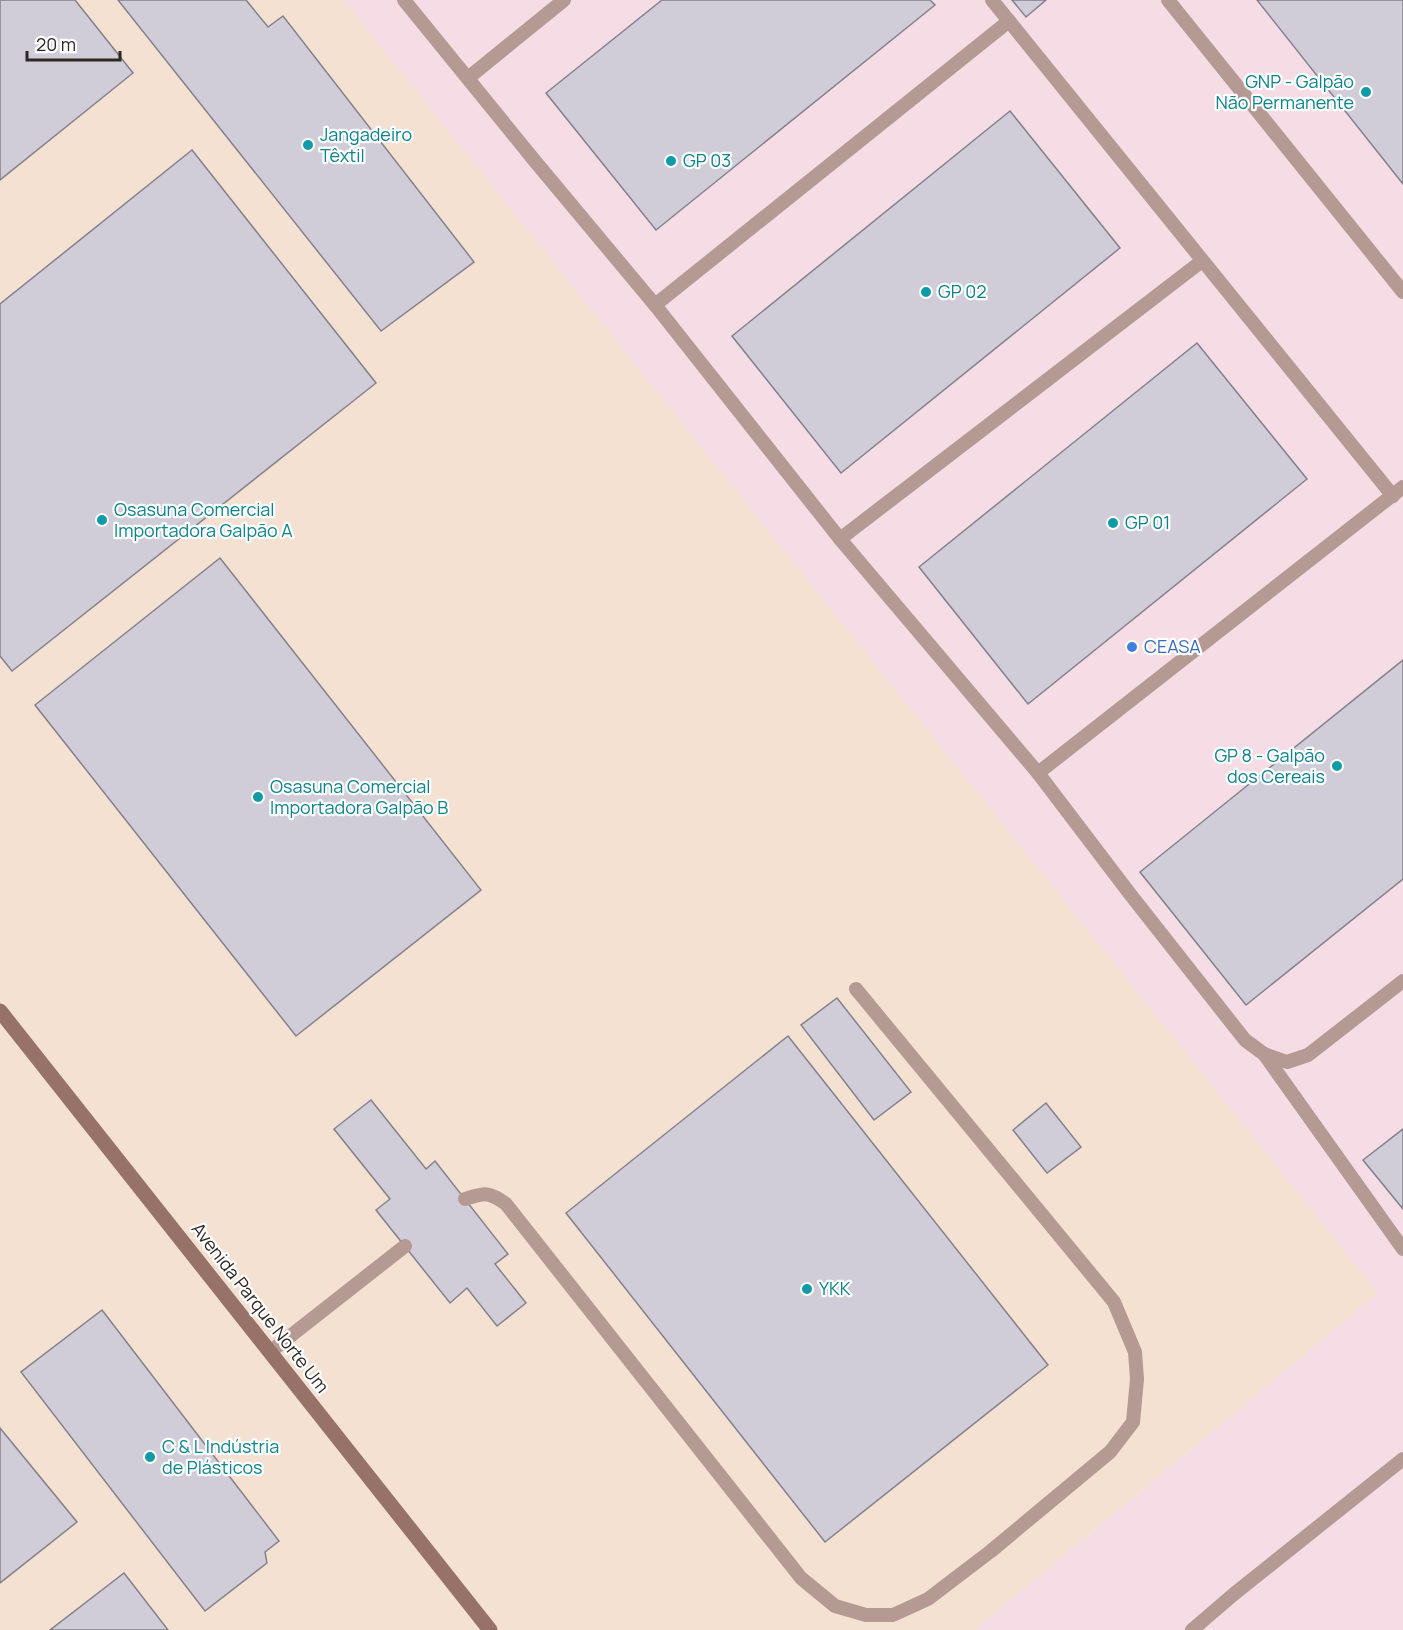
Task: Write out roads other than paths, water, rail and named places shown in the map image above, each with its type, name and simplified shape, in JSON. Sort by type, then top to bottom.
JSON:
[{"type":"street","name":"Avenida Parque Norte Um","points":[[0,1011],[490,1630]]},
{"type":"lane","points":[[405,0],[534,160],[656,305],[840,539],[1038,773],[1245,1040],[1264,1054],[1287,1062],[1308,1055],[1403,981]]},
{"type":"lane","points":[[468,78],[564,0]]},
{"type":"lane","points":[[992,0],[1203,261],[1398,491],[1038,773]]},
{"type":"lane","points":[[1168,0],[1403,292]]},
{"type":"lane","points":[[656,305],[1009,21]]},
{"type":"lane","points":[[840,539],[1203,261]]},
{"type":"lane","points":[[465,1199],[485,1193],[496,1196],[506,1204],[801,1578],[835,1606],[866,1615],[893,1615],[928,1599],[991,1551],[1110,1452],[1132,1422],[1137,1379],[1135,1352],[1114,1302],[856,989]]},
{"type":"lane","points":[[1264,1054],[1403,1249]]},
{"type":"lane","points":[[270,1352],[405,1246]]},
{"type":"lane","points":[[1192,1630],[1403,1459]]},
{"type":"place","name":"GNP - Galpão Não Permanente","points":[[1366,92]]},
{"type":"place","name":"Jangadeiro Têxtil","points":[[308,145]]},
{"type":"place","name":"GP 03","points":[[671,161]]},
{"type":"place","name":"GP 02","points":[[926,292]]},
{"type":"place","name":"Osasuna Comercial Importadora Galpão A","points":[[102,520]]},
{"type":"place","name":"GP 01","points":[[1113,523]]},
{"type":"place","name":"CEASA","points":[[1132,647]]},
{"type":"place","name":"GP 8 - Galpão dos Cereais","points":[[1337,766]]},
{"type":"place","name":"Osasuna Comercial Importadora Galpão B","points":[[258,797]]},
{"type":"place","name":"YKK","points":[[807,1289]]},
{"type":"place","name":"C & L Indústria de Plásticos","points":[[150,1457]]}]
